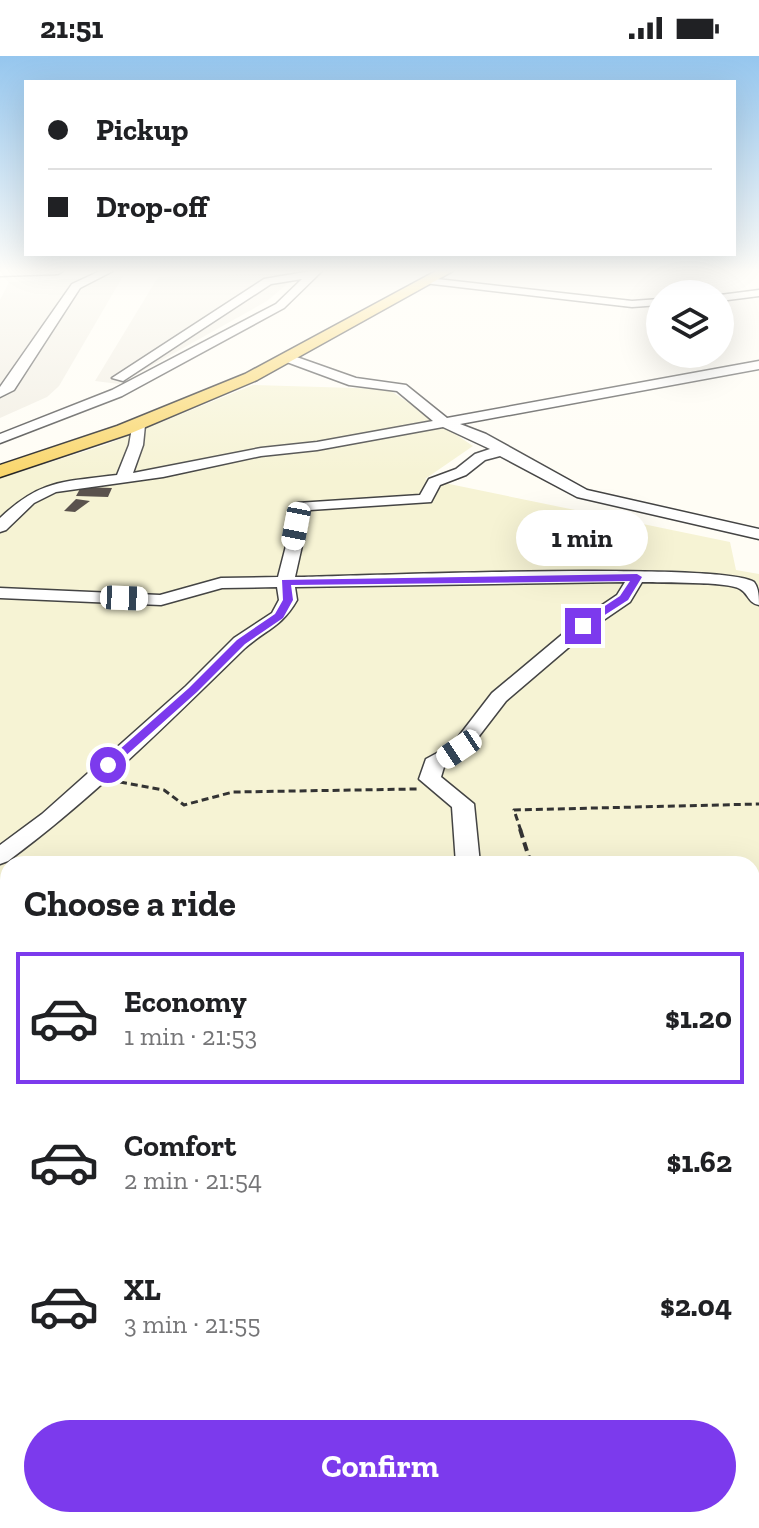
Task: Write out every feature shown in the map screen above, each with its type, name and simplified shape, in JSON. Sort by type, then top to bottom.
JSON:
[{"type":"main road","points":[[0,460],[96,430],[216,383],[303,340]]},
{"type":"main road","points":[[0,471],[138,425],[239,383],[319,340]]},
{"type":"street","points":[[0,393],[9,387],[40,340]]},
{"type":"street","points":[[54,419],[177,340]]},
{"type":"street","points":[[0,439],[117,393],[217,340]]},
{"type":"street","points":[[288,358],[354,382],[401,388],[443,422],[481,437],[582,494],[759,534]]},
{"type":"street","points":[[0,527],[37,493],[52,488],[759,365]]},
{"type":"street","points":[[124,477],[136,445],[138,425]]},
{"type":"street","points":[[0,856],[50,819],[193,690],[241,642],[279,616],[288,600],[285,582],[303,506],[425,499],[434,482],[461,472],[480,457],[501,451]]},
{"type":"street","points":[[467,856],[463,804],[430,779],[434,764],[459,749],[499,697],[583,626],[624,598],[637,577]]},
{"type":"street","points":[[0,593],[161,600],[221,583],[637,577],[726,580],[747,585],[759,600]]},
{"type":"path","points":[[95,777],[164,790],[184,805],[233,792],[445,789]]},
{"type":"path","points":[[528,856],[514,810],[759,804]]},
{"type":"shaded area","points":[[0,340],[86,340],[59,386],[47,397],[0,418]]},
{"type":"shaded area","points":[[120,340],[198,340],[119,384],[95,381]]},
{"type":"shaded area","points":[[253,385],[388,389],[473,446],[425,479],[730,542],[736,570],[759,574],[759,856],[0,856],[0,478],[105,445]]},
{"type":"building","points":[[81,487],[112,488],[108,497],[76,496]]},
{"type":"building","points":[[76,499],[90,501],[75,512],[64,511]]},
{"type":"route","points":[[108,765],[193,690],[241,642],[279,616],[288,600],[285,582],[637,577],[624,598],[583,626]]}]
